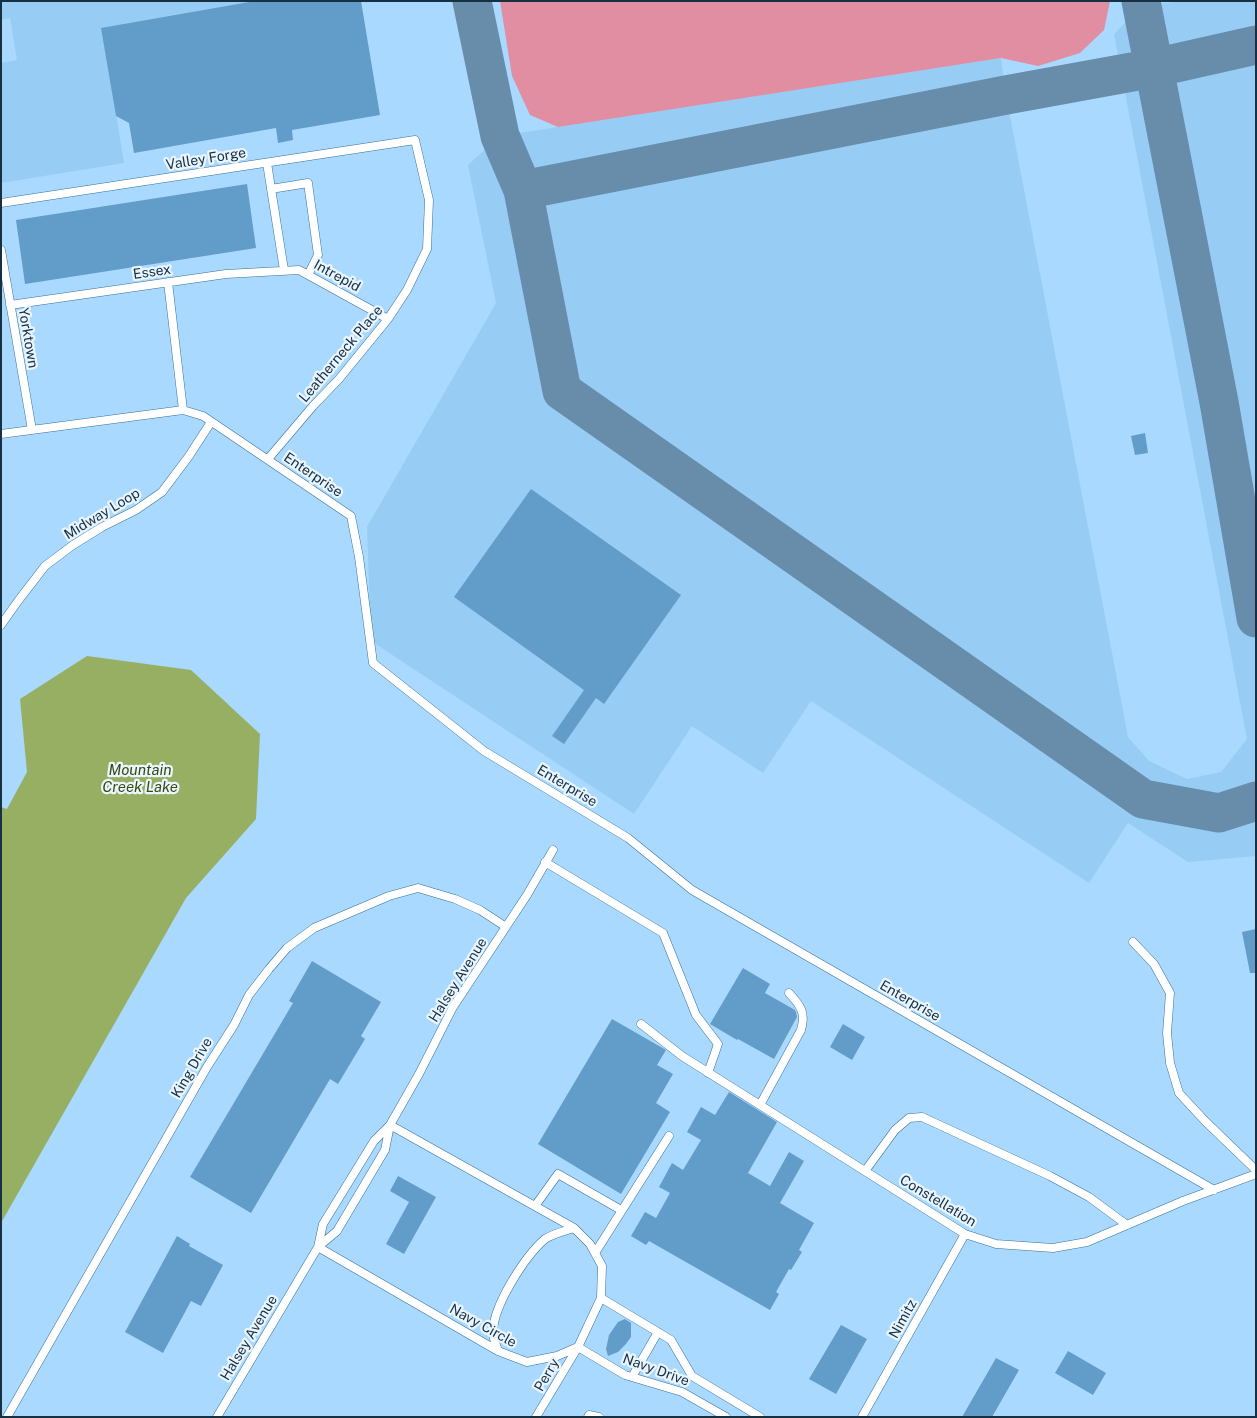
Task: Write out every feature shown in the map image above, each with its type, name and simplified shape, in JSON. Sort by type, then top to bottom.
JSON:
[{"type":"lane","name":"Valley Forge","points":[[1,203],[416,140]]},
{"type":"lane","name":"Leatherneck Place","points":[[268,459],[313,406],[339,379],[388,319],[407,290],[427,249],[429,200],[416,140]]},
{"type":"lane","points":[[267,163],[284,270]]},
{"type":"lane","points":[[271,188],[308,183],[318,255],[308,275]]},
{"type":"lane","name":"Yorktown","points":[[1,250],[32,430]]},
{"type":"lane","name":"Intrepid","points":[[299,270],[388,319]]},
{"type":"lane","name":"Essex","points":[[10,305],[226,274],[299,270]]},
{"type":"lane","points":[[168,282],[183,410]]},
{"type":"lane","name":"Enterprise","points":[[1,434],[183,410],[203,416],[351,516],[360,557],[373,663],[484,751],[628,838],[692,890],[1214,1190]]},
{"type":"lane","name":"Midway Loop","points":[[1,625],[45,566],[73,545],[102,527],[136,510],[162,492],[211,422]]},
{"type":"lane","name":"Halsey Avenue","points":[[217,1417],[318,1247],[323,1224],[374,1141],[390,1125],[454,1007],[527,895],[552,850]]},
{"type":"lane","points":[[545,862],[663,933],[696,1015],[718,1044],[708,1073]]},
{"type":"lane","name":"King Drive","points":[[7,1417],[207,1067],[234,1025],[249,994],[287,948],[314,928],[389,896],[418,888],[455,899],[480,910],[506,927]]},
{"type":"lane","points":[[1133,942],[1154,964],[1170,993],[1167,1033],[1170,1063],[1179,1093],[1256,1172]]},
{"type":"lane","points":[[760,1105],[801,1030],[804,1020],[799,1004],[789,993]]},
{"type":"lane","name":"Constellation","points":[[641,1024],[682,1056],[708,1073],[965,1234],[996,1244],[1053,1248],[1087,1242],[1182,1201],[1256,1172]]},
{"type":"lane","points":[[864,1171],[896,1130],[909,1118],[922,1117],[1050,1176],[1090,1197],[1127,1225]]},
{"type":"lane","points":[[390,1125],[574,1228],[590,1244],[602,1266],[601,1298],[578,1346]]},
{"type":"lane","name":"Halsey Avenue","points":[[318,1247],[337,1232],[385,1150],[390,1125]]},
{"type":"lane","points":[[595,1253],[669,1136]]},
{"type":"lane","points":[[535,1206],[558,1174],[621,1210]]},
{"type":"lane","points":[[348,1184],[361,1191]]},
{"type":"lane","points":[[498,1351],[493,1332],[497,1312],[509,1286],[528,1258],[547,1238],[574,1228]]},
{"type":"lane","name":"Nimitz","points":[[862,1417],[965,1234]]},
{"type":"lane","name":"Navy Circle","points":[[318,1247],[498,1351],[527,1362],[557,1356],[578,1346]]},
{"type":"lane","name":"Navy Drive","points":[[601,1298],[671,1340],[692,1376],[760,1417]]},
{"type":"lane","points":[[632,1377],[658,1332]]},
{"type":"lane","name":"Navy Drive","points":[[578,1346],[625,1375],[682,1392],[726,1417]]},
{"type":"lane","name":"Perry","points":[[536,1417],[578,1346]]},
{"type":"lane","points":[[588,1417],[589,1415],[600,1417]]},
{"type":"shaded area","points":[[1,1],[271,1],[102,29],[124,163],[1,183],[1,63],[17,60],[10,18],[1,20]]},
{"type":"shaded area","points":[[500,1],[1110,1],[1104,30],[1080,53],[1038,66],[1001,58],[558,127],[530,115],[512,76]]},
{"type":"shaded area","points":[[1183,1],[1256,1],[1256,856],[1188,862],[1128,823],[1089,883],[811,701],[763,773],[692,726],[634,814],[371,641],[367,527],[496,303],[468,165],[500,136],[1001,58],[1006,95],[1128,737],[1149,761],[1187,779],[1221,772],[1247,739],[1114,34],[1142,6]]},
{"type":"water","name":"Mountain Creek Lake","points":[[87,656],[191,670],[260,734],[256,819],[186,898],[1,1223],[1,807],[7,809],[27,772],[20,699]]},
{"type":"building","points":[[255,1],[361,1],[380,115],[292,130],[293,140],[278,143],[276,128],[134,153],[129,123],[116,116],[101,28]]},
{"type":"building","points":[[247,184],[256,248],[25,284],[16,220]]},
{"type":"building","points":[[1145,433],[1148,453],[1135,455],[1131,436]]},
{"type":"building","points":[[531,489],[681,595],[604,704],[596,698],[564,744],[552,736],[584,690],[454,597]]},
{"type":"building","points":[[1256,929],[1256,973],[1250,973],[1242,932]]},
{"type":"building","points":[[312,961],[381,1002],[361,1036],[365,1039],[338,1084],[330,1079],[251,1213],[190,1177],[293,1003],[289,1001]]},
{"type":"building","points":[[743,968],[770,984],[765,993],[796,1012],[797,1017],[774,1059],[710,1024]]},
{"type":"building","points":[[612,1019],[666,1050],[657,1065],[673,1074],[656,1103],[670,1112],[621,1194],[538,1144]]},
{"type":"building","points":[[843,1024],[865,1037],[852,1060],[830,1047]]},
{"type":"building","points":[[729,1092],[777,1122],[748,1173],[770,1186],[789,1152],[804,1161],[780,1203],[814,1223],[799,1250],[802,1252],[791,1270],[789,1269],[776,1292],[779,1294],[770,1310],[649,1241],[646,1245],[631,1236],[645,1212],[656,1218],[670,1193],[659,1187],[672,1163],[683,1170],[701,1140],[687,1132],[701,1107],[715,1115]]},
{"type":"building","points":[[398,1176],[436,1197],[404,1254],[386,1244],[409,1202],[390,1191]]},
{"type":"building","points":[[177,1236],[190,1244],[189,1246],[223,1265],[201,1306],[191,1301],[163,1353],[125,1332]]},
{"type":"building","points":[[625,1319],[631,1323],[631,1337],[618,1352],[608,1356],[606,1349],[609,1335],[618,1322]]},
{"type":"building","points":[[841,1325],[867,1339],[836,1394],[809,1379]]},
{"type":"building","points":[[1068,1351],[1106,1373],[1093,1395],[1055,1373]]},
{"type":"building","points":[[996,1358],[1019,1370],[992,1417],[962,1417]]},
{"type":"taxiway","points":[[472,1],[500,136],[523,190],[1006,95],[1154,68],[1256,45]]},
{"type":"taxiway","points":[[1141,1],[1219,402],[1256,618]]},
{"type":"taxiway","points":[[523,190],[562,391],[1143,799],[1219,813],[1256,801]]}]
